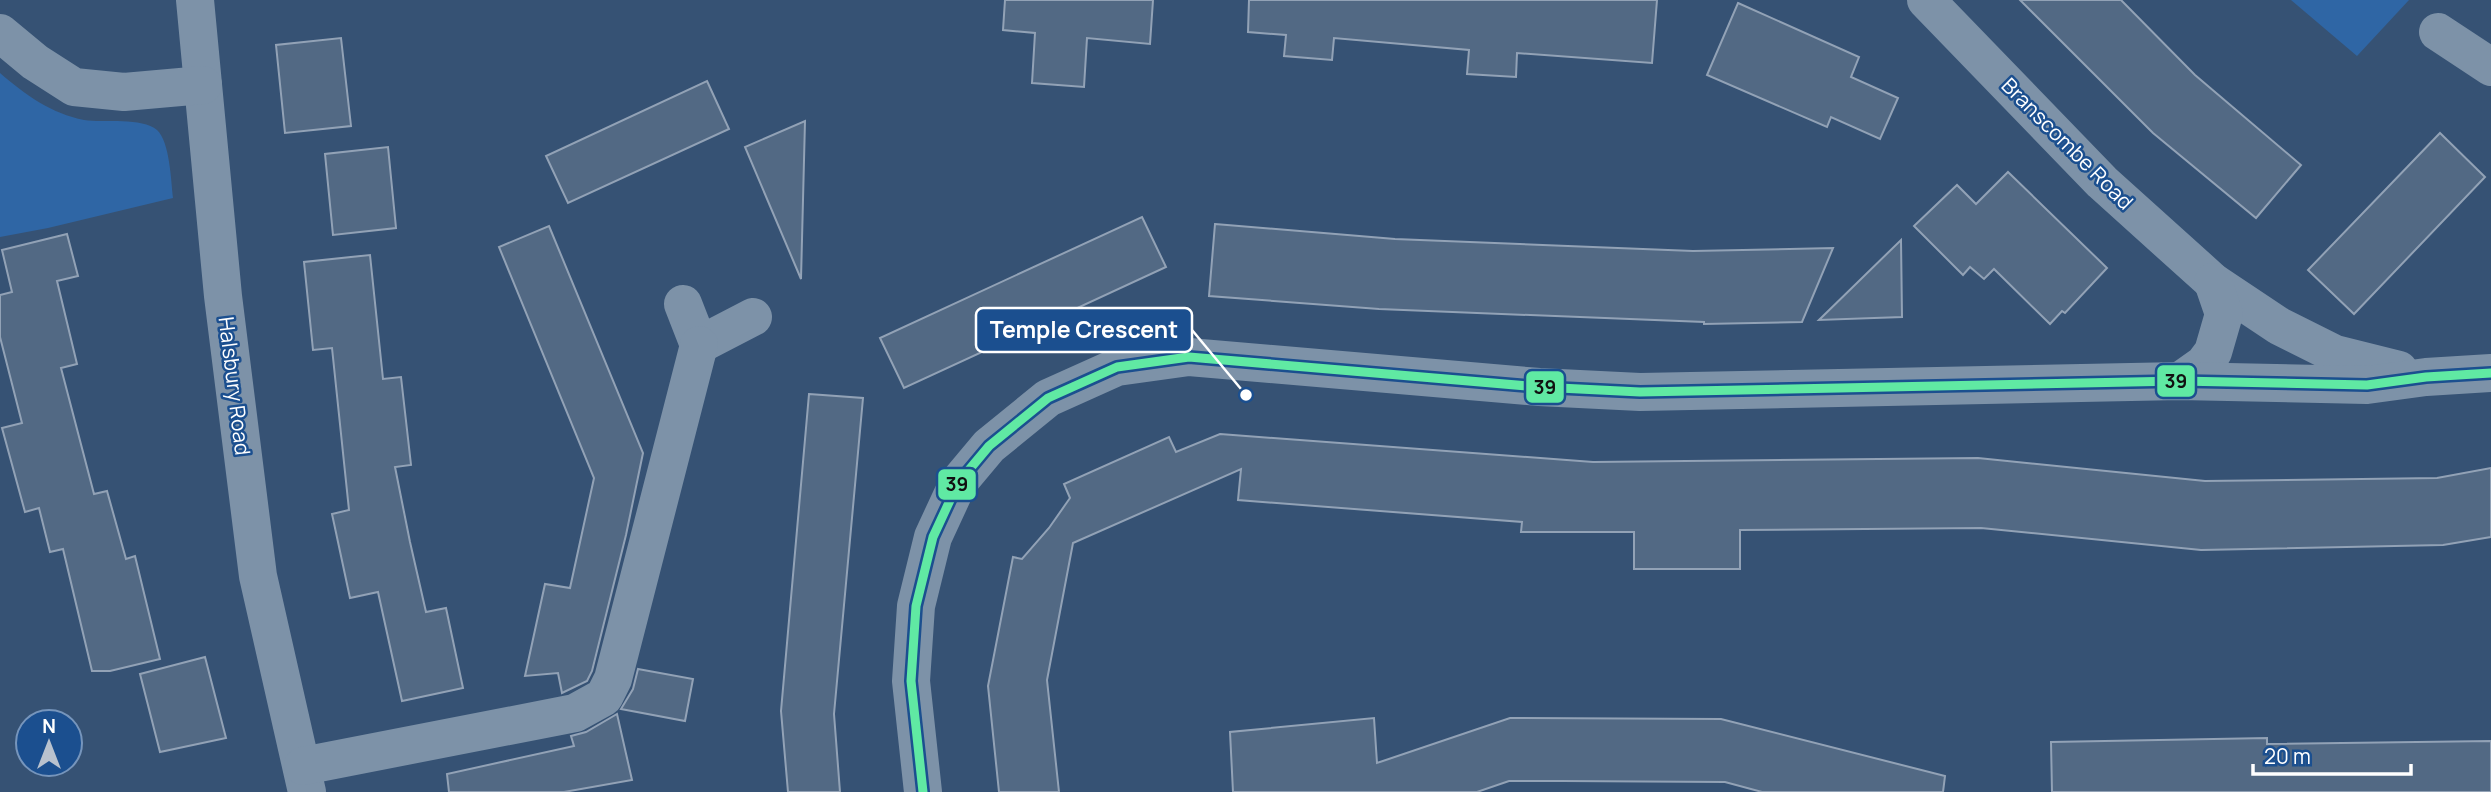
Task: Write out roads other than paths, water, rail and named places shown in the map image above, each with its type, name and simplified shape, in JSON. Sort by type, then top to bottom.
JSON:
[{"type":"street","name":"Halsbury Road","points":[[195,0],[223,296],[258,576],[305,779],[575,713],[604,697],[614,679],[699,345]]},
{"type":"street","name":"Branscombe Road","points":[[1926,0],[2102,182],[2213,282],[2279,326],[2335,354],[2426,377]]},
{"type":"street","points":[[2438,32],[2491,67]]},
{"type":"street","points":[[0,33],[35,62],[74,87],[124,92],[203,85]]},
{"type":"street","points":[[2180,382],[2204,364],[2213,352],[2224,314],[2213,282]]},
{"type":"street","points":[[683,304],[699,345],[753,317]]},
{"type":"street","points":[[923,792],[911,681],[916,606],[938,526],[958,483],[989,446],[1048,398],[1117,368],[1189,357],[1539,387],[1640,392],[2180,382],[2367,385],[2426,377],[2491,373]]},
{"type":"place","name":"Temple Crescent","points":[[1246,395]]}]
